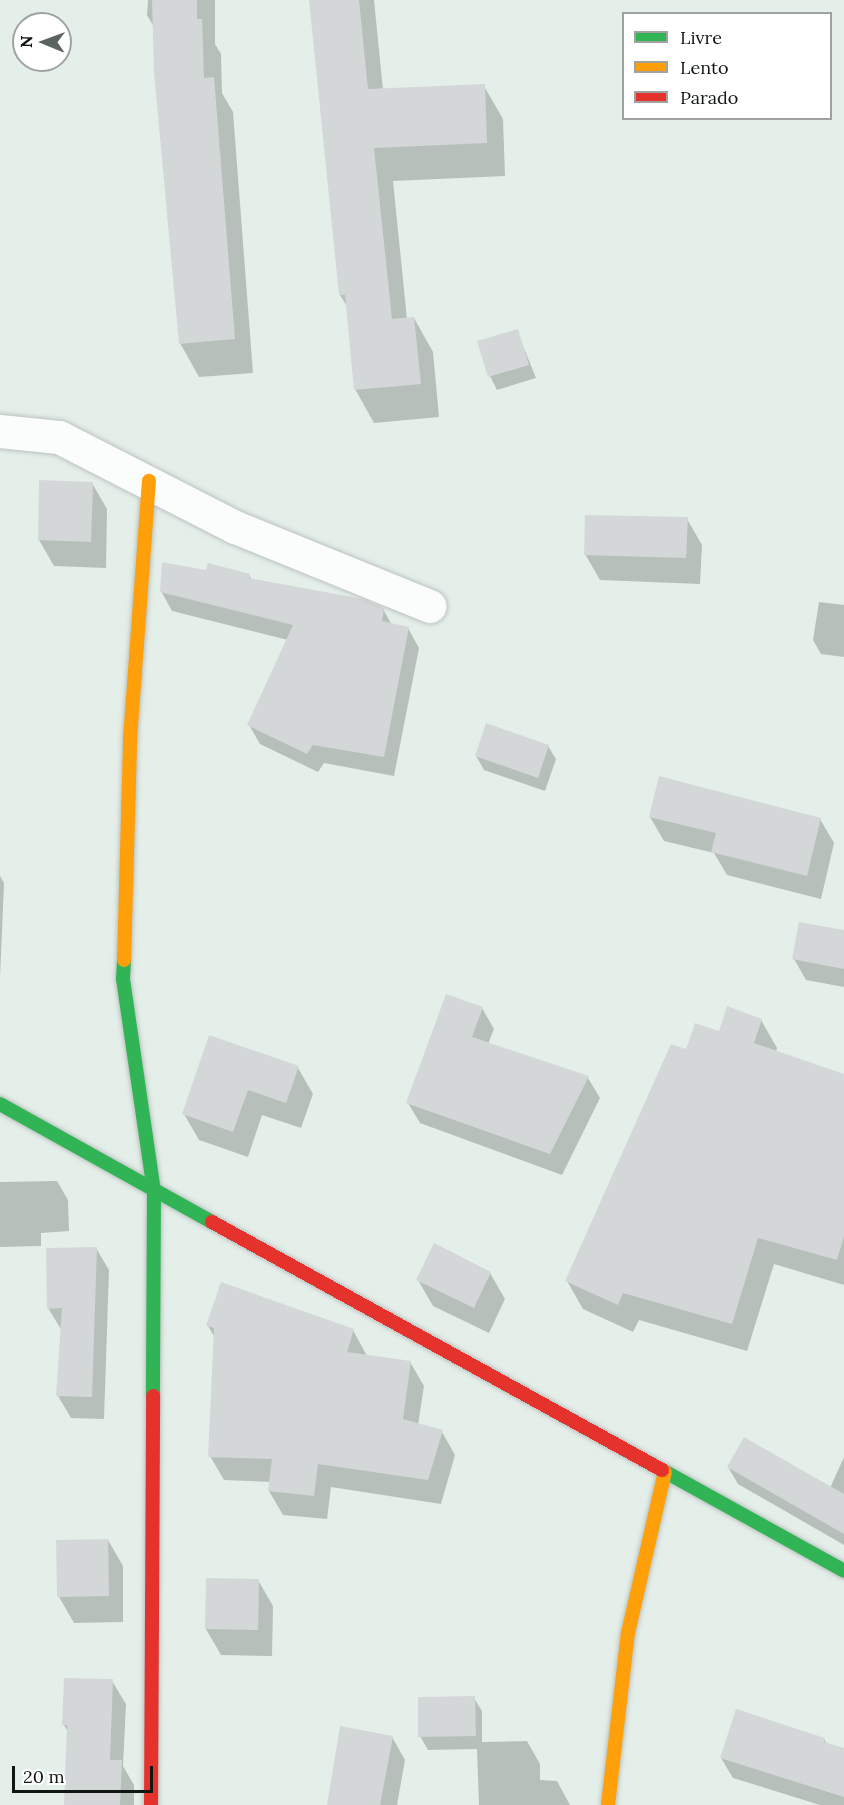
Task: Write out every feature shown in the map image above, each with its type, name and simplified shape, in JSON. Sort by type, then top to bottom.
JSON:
[{"type":"street","points":[[0,431],[59,437],[149,481],[235,527],[430,606]]},
{"type":"street","points":[[149,481],[130,739],[123,979],[154,1191],[151,1805]]},
{"type":"street","points":[[0,1104],[844,1572]]},
{"type":"street","points":[[608,1805],[628,1633],[665,1472]]},
{"type":"building","points":[[152,0],[197,0],[197,19],[202,19],[204,78],[214,77],[235,339],[179,344],[154,72]]},
{"type":"building","points":[[309,0],[359,0],[368,89],[485,84],[487,143],[374,148],[392,319],[414,317],[421,384],[354,390],[345,295],[339,295]]},
{"type":"building","points":[[518,329],[529,365],[488,377],[477,341]]},
{"type":"building","points":[[39,480],[93,482],[91,542],[38,540]]},
{"type":"building","points":[[585,515],[688,517],[686,558],[584,555]]},
{"type":"building","points":[[162,562],[206,570],[208,563],[250,574],[249,578],[363,599],[384,608],[382,621],[409,627],[384,757],[313,745],[307,754],[247,725],[293,625],[160,592]]},
{"type":"building","points":[[486,723],[549,745],[538,778],[475,756]]},
{"type":"building","points":[[659,776],[821,818],[807,876],[711,852],[716,833],[649,817]]},
{"type":"building","points":[[799,922],[844,930],[844,969],[792,959]]},
{"type":"building","points":[[446,994],[483,1007],[472,1037],[589,1076],[550,1154],[406,1103]]},
{"type":"building","points":[[727,1006],[762,1019],[754,1043],[844,1074],[844,1236],[837,1260],[758,1238],[732,1324],[623,1293],[618,1305],[565,1281],[671,1044],[686,1049],[695,1023],[719,1031]]},
{"type":"building","points":[[209,1035],[299,1066],[286,1103],[248,1090],[233,1132],[182,1114]]},
{"type":"building","points":[[434,1243],[491,1272],[474,1308],[416,1280]]},
{"type":"building","points":[[97,1247],[92,1397],[56,1396],[62,1308],[47,1309],[46,1248]]},
{"type":"building","points":[[221,1282],[354,1329],[347,1352],[411,1361],[403,1419],[443,1430],[428,1480],[318,1464],[314,1496],[268,1491],[272,1459],[208,1457],[214,1328],[206,1326]]},
{"type":"building","points":[[744,1437],[844,1494],[844,1534],[727,1467]]},
{"type":"building","points":[[108,1539],[109,1596],[57,1597],[56,1540]]},
{"type":"building","points":[[206,1578],[259,1579],[258,1630],[205,1629]]},
{"type":"building","points":[[64,1678],[113,1679],[110,1760],[122,1760],[120,1805],[64,1805],[67,1725],[62,1725]]},
{"type":"building","points":[[475,1696],[476,1736],[418,1737],[418,1697]]},
{"type":"building","points":[[736,1709],[825,1738],[824,1742],[844,1748],[844,1797],[720,1758]]},
{"type":"building","points":[[340,1726],[393,1736],[380,1805],[327,1805]]},
{"type":"traffic: fast","points":[[124,960],[123,979],[154,1191],[153,1396]]},
{"type":"traffic: fast","points":[[0,1104],[212,1222]]},
{"type":"traffic: fast","points":[[662,1470],[844,1571]]},
{"type":"traffic: slow","points":[[124,960],[130,739],[149,481]]},
{"type":"traffic: slow","points":[[608,1805],[628,1633],[665,1472]]},
{"type":"traffic: jam","points":[[212,1222],[662,1470]]},
{"type":"traffic: jam","points":[[151,1805],[153,1396]]}]
